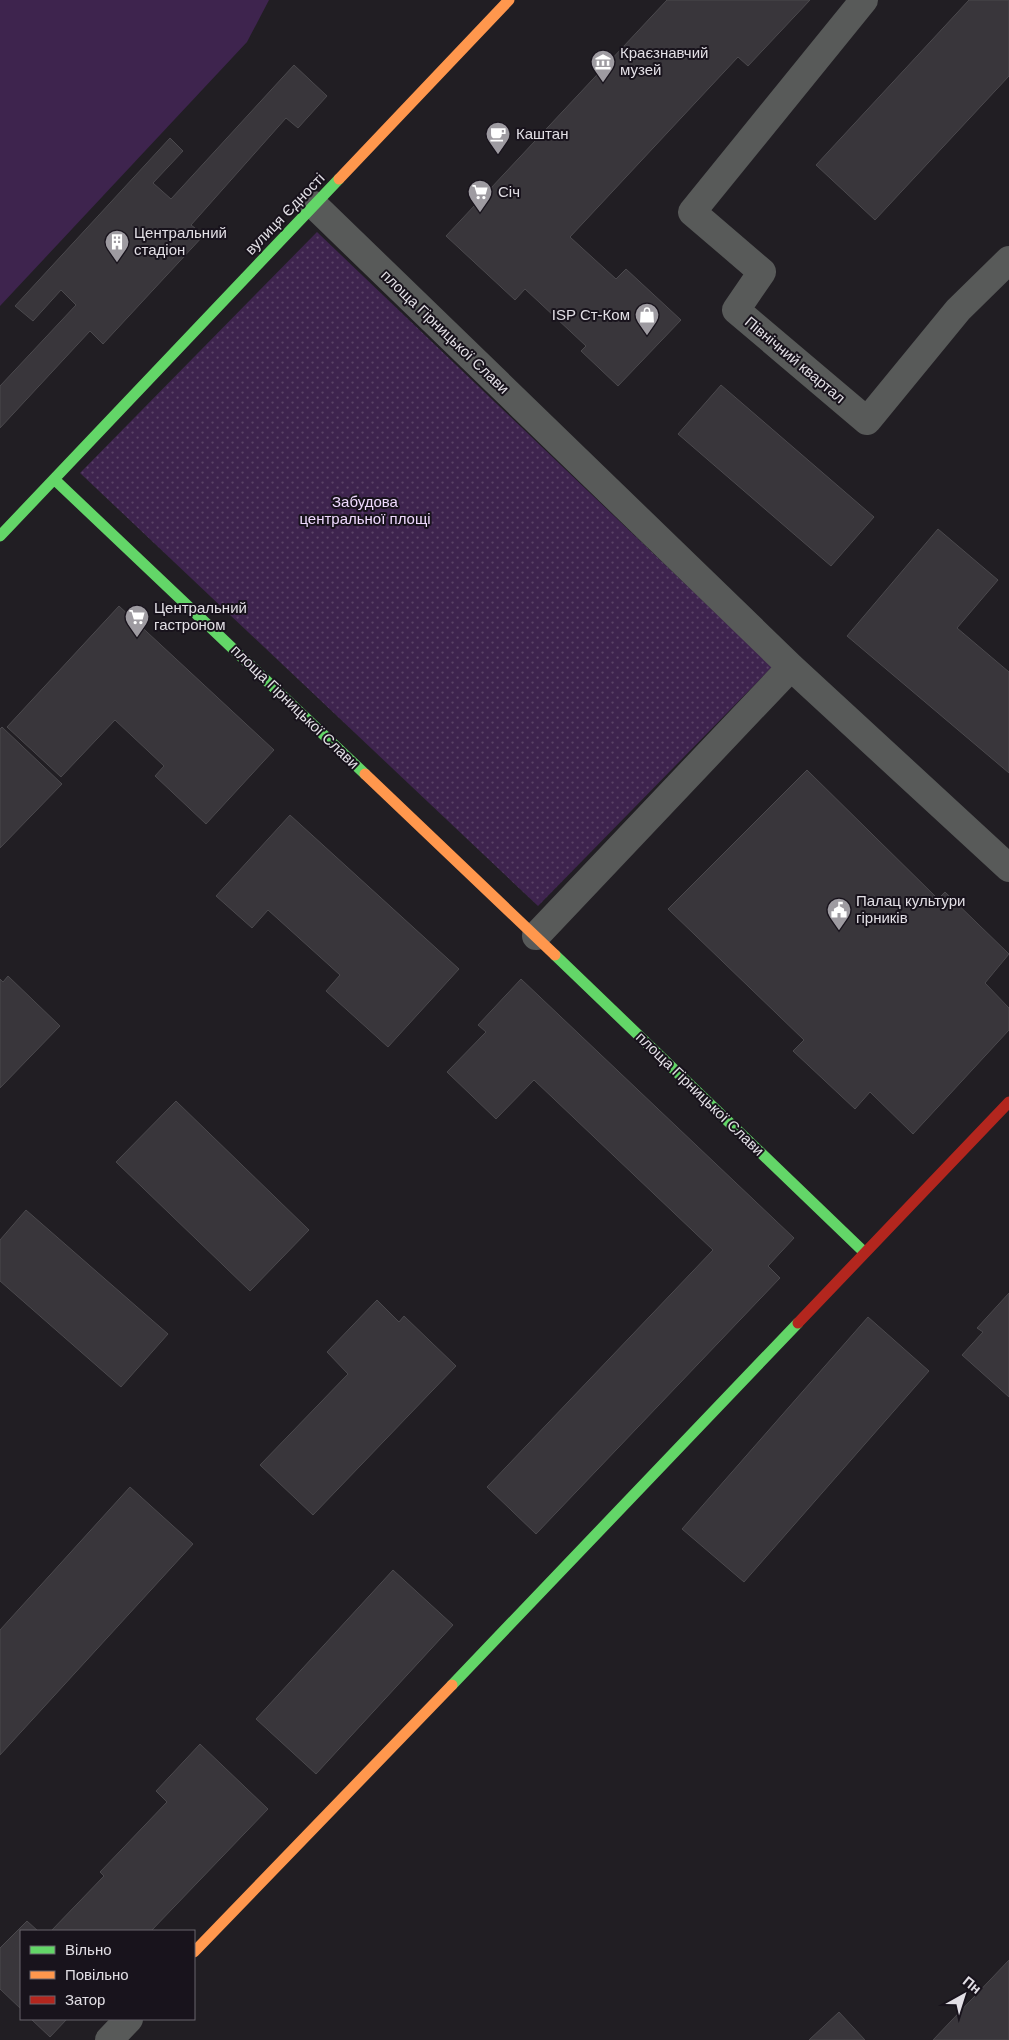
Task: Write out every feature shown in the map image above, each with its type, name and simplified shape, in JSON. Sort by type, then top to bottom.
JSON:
[{"type":"street","name":"вулиця Єдності","points":[[0,536],[509,0]]},
{"type":"street","name":"Північний квартал","points":[[864,0],[692,212],[762,272],[736,310],[866,421],[958,310],[1009,260]]},
{"type":"street","name":"площа Гірницької Слави","points":[[314,205],[790,667],[1009,868]]},
{"type":"street","name":"площа Гірницької Слави","points":[[54,479],[536,936],[864,1252]]},
{"type":"street","points":[[536,936],[790,667]]},
{"type":"street","points":[[195,1951],[596,1535],[864,1252],[1008,1105]]},
{"type":"street","points":[[109,2040],[128,2020]]},
{"type":"green space","points":[[0,0],[269,0],[247,42],[0,306]]},
{"type":"green space","name":"Забудова центральної площі","points":[[317,232],[772,667],[538,906],[80,473]]},
{"type":"building","points":[[667,0],[810,0],[748,66],[738,57],[570,237],[616,279],[626,269],[681,320],[618,386],[581,351],[586,346],[525,289],[515,300],[446,236]]},
{"type":"building","points":[[969,0],[1009,0],[1009,76],[875,220],[816,165]]},
{"type":"building","name":"Центральний стадіон","points":[[294,65],[327,96],[298,128],[286,118],[191,225],[204,235],[103,344],[90,331],[0,428],[0,386],[76,305],[61,290],[33,321],[15,306],[170,138],[183,151],[153,183],[171,199]]},
{"type":"building","points":[[721,385],[874,517],[831,566],[678,434]]},
{"type":"building","points":[[938,529],[998,580],[957,628],[1009,672],[1009,773],[847,636]]},
{"type":"building","points":[[119,606],[274,750],[206,824],[155,776],[164,766],[115,720],[61,777],[7,727]]},
{"type":"building","points":[[2,727],[62,784],[0,848],[0,729]]},
{"type":"building","name":"Палац культури гірників","points":[[807,770],[938,899],[945,892],[1009,954],[985,983],[1009,1008],[1009,1030],[913,1134],[870,1092],[855,1109],[793,1051],[804,1040],[668,909]]},
{"type":"building","points":[[290,815],[459,969],[388,1047],[326,991],[340,975],[268,910],[252,928],[216,896]]},
{"type":"building","points":[[8,976],[60,1026],[0,1088],[0,979],[3,982]]},
{"type":"building","points":[[521,979],[794,1238],[768,1266],[780,1278],[536,1534],[487,1487],[713,1250],[534,1080],[496,1119],[447,1072],[486,1032],[478,1025]]},
{"type":"building","points":[[176,1101],[309,1230],[250,1291],[116,1162]]},
{"type":"building","points":[[26,1210],[168,1334],[121,1387],[0,1281],[0,1240]]},
{"type":"building","points":[[1009,1293],[1009,1397],[962,1355],[983,1332],[977,1328]]},
{"type":"building","points":[[377,1300],[399,1322],[404,1316],[456,1366],[313,1515],[260,1465],[348,1374],[327,1352]]},
{"type":"building","points":[[868,1317],[929,1371],[744,1582],[682,1529]]},
{"type":"building","points":[[130,1487],[193,1544],[0,1755],[0,1630]]},
{"type":"building","points":[[393,1570],[453,1625],[316,1774],[256,1719]]},
{"type":"building","points":[[200,1744],[268,1809],[152,1930],[52,1930],[104,1876],[100,1872],[167,1802],[156,1791]]},
{"type":"building","points":[[27,1921],[37,1930],[20,1930],[20,2008],[0,1989],[0,1948]]},
{"type":"building","points":[[1009,1960],[1009,2040],[933,2040]]},
{"type":"building","points":[[839,2012],[865,2040],[809,2040]]},
{"type":"building","points":[[32,2020],[66,2020],[50,2037]]},
{"type":"traffic: fast","points":[[0,536],[339,179]]},
{"type":"traffic: fast","points":[[54,479],[365,774]]},
{"type":"traffic: fast","points":[[555,955],[864,1252]]},
{"type":"traffic: fast","points":[[452,1685],[798,1323]]},
{"type":"traffic: slow","points":[[339,179],[509,0]]},
{"type":"traffic: slow","points":[[365,774],[555,955]]},
{"type":"traffic: slow","points":[[195,1951],[452,1685]]},
{"type":"traffic: jam","points":[[798,1323],[1009,1102]]},
{"type":"place","name":"Краєзнавчий музей","points":[[603,83]]},
{"type":"place","name":"Каштан","points":[[498,155]]},
{"type":"place","name":"Січ","points":[[480,213]]},
{"type":"place","name":"Центральний стадіон","points":[[117,263]]},
{"type":"place","name":"ISP Ст-Ком","points":[[647,336]]},
{"type":"place","name":"Центральний гастроном","points":[[137,638]]},
{"type":"place","name":"Палац культури гірників","points":[[839,931]]}]
